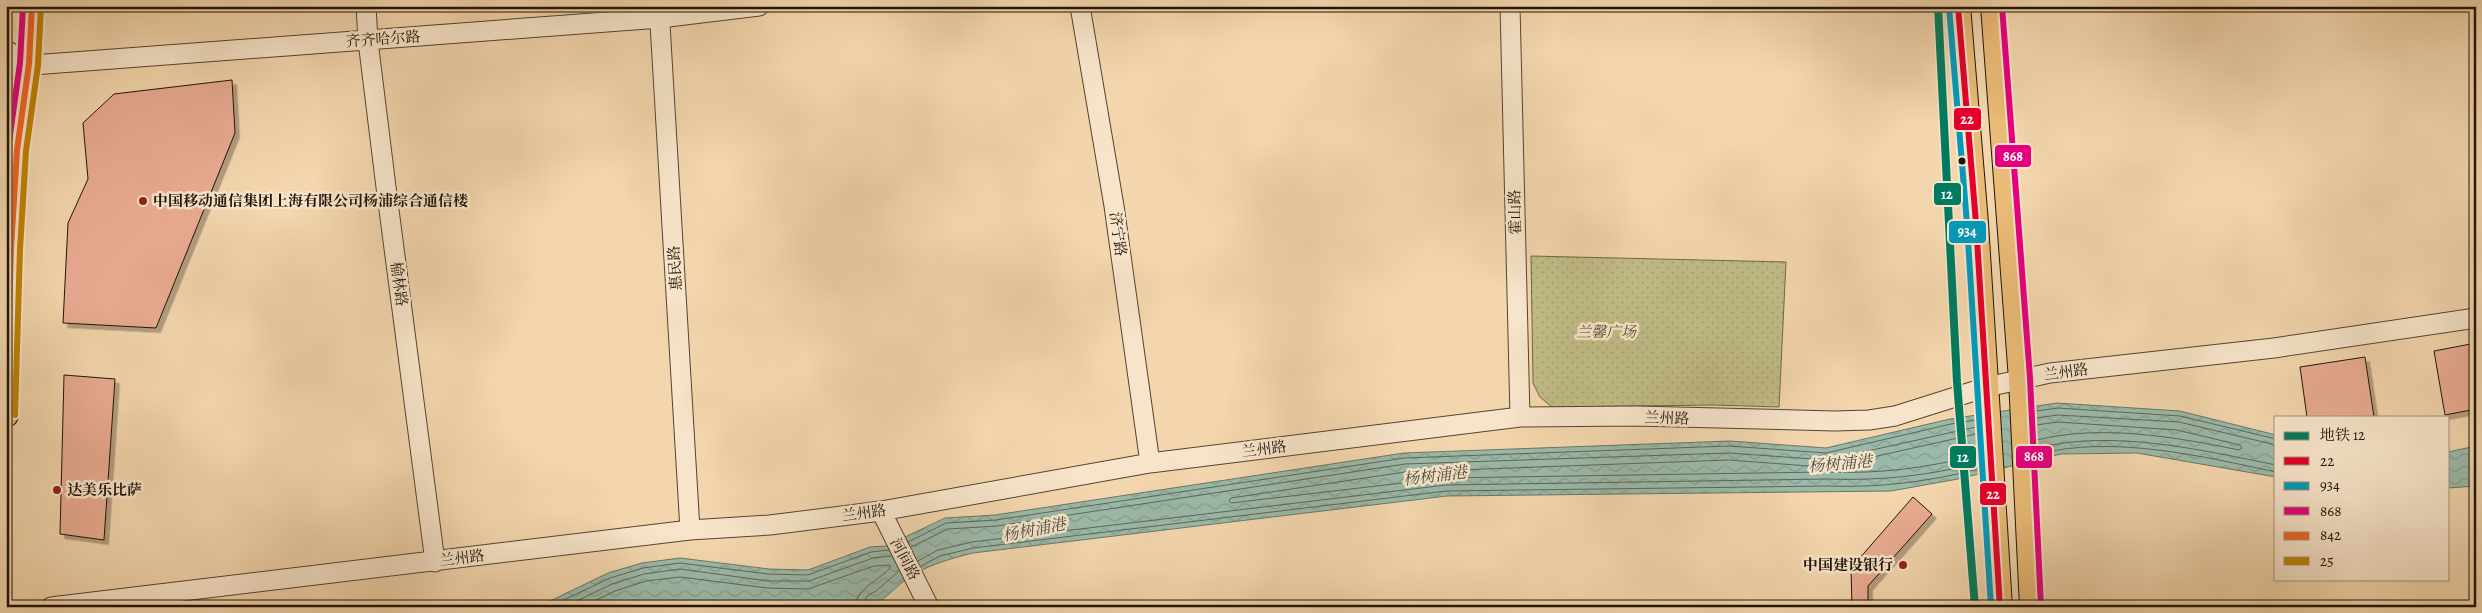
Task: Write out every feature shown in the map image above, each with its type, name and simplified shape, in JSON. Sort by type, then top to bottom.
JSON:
[{"type":"main road","points":[[6,415],[11,249],[17,150],[18,66],[32,6]]},
{"type":"main road","points":[[1958,6],[1987,387],[2000,607]]},
{"type":"main road","points":[[1993,6],[2021,379],[2032,607]]},
{"type":"street","name":"榆林路","points":[[366,6],[368,40],[435,562]]},
{"type":"street","name":"齐齐哈尔路","points":[[18,66],[368,40],[659,12],[759,6]]},
{"type":"street","name":"济宁路","points":[[1080,6],[1114,206],[1150,463]]},
{"type":"street","name":"霍山路","points":[[1510,6],[1520,417]]},
{"type":"street","name":"惠民路","points":[[659,12],[690,530]]},
{"type":"street","points":[[6,50],[18,66]]},
{"type":"street","name":"兰州路","points":[[51,607],[690,530],[770,525],[881,511],[1150,463],[1520,417],[1636,416],[1835,421],[1869,420],[1911,412],[1987,387],[2050,373],[2274,348],[2476,318]]},
{"type":"street","name":"河间路","points":[[881,511],[929,607]]},
{"type":"green space","name":"兰馨广场","points":[[1531,256],[1786,262],[1779,407],[1714,405],[1552,407],[1540,397],[1533,383]]},
{"type":"water","name":"杨树浦港","points":[[2057,403],[2180,411],[2274,434],[2274,477],[2137,453],[2061,454],[1958,479],[1891,491],[1447,496],[973,553],[920,571],[904,581],[879,602],[869,607],[526,607],[548,602],[608,573],[642,563],[680,558],[769,569],[808,570],[870,547],[886,546],[945,518],[995,515],[1404,453],[1730,441],[1826,448],[1950,419]]},
{"type":"water","points":[[2476,446],[2476,486],[2450,488],[2450,452]]},
{"type":"building","name":"中国移动通信集团上海有限公司杨浦综合通信楼","points":[[232,80],[235,133],[156,328],[63,323],[68,223],[88,179],[83,123],[114,94]]},
{"type":"building","points":[[2476,343],[2476,409],[2445,415],[2434,351]]},
{"type":"building","points":[[2365,357],[2374,416],[2307,416],[2300,367]]},
{"type":"building","points":[[64,375],[115,379],[104,540],[60,534]]},
{"type":"building","points":[[1913,497],[1932,514],[1868,586],[1868,607],[1852,607],[1851,568]]},
{"type":"metro line","name":"12","points":[[1938,6],[1957,382],[1975,607]]},
{"type":"transit line","name":"868","points":[[6,183],[8,149],[20,63],[23,6]]},
{"type":"transit line","name":"842","points":[[6,407],[11,249],[17,150],[29,64],[32,6]]},
{"type":"transit line","name":"25","points":[[15,415],[20,249],[26,151],[38,65],[41,6]]},
{"type":"transit line","name":"22","points":[[1958,6],[1976,223],[2000,607]]},
{"type":"transit line","name":"868","points":[[2002,6],[2030,378],[2041,607]]},
{"type":"transit line","name":"934","points":[[1949,7],[1967,224],[1991,607]]},
{"type":"place","name":"中国移动通信集团上海有限公司杨浦综合通信楼","points":[[143,201]]},
{"type":"place","name":"达美乐比萨","points":[[57,490]]},
{"type":"place","name":"中国建设银行","points":[[1903,565]]}]
